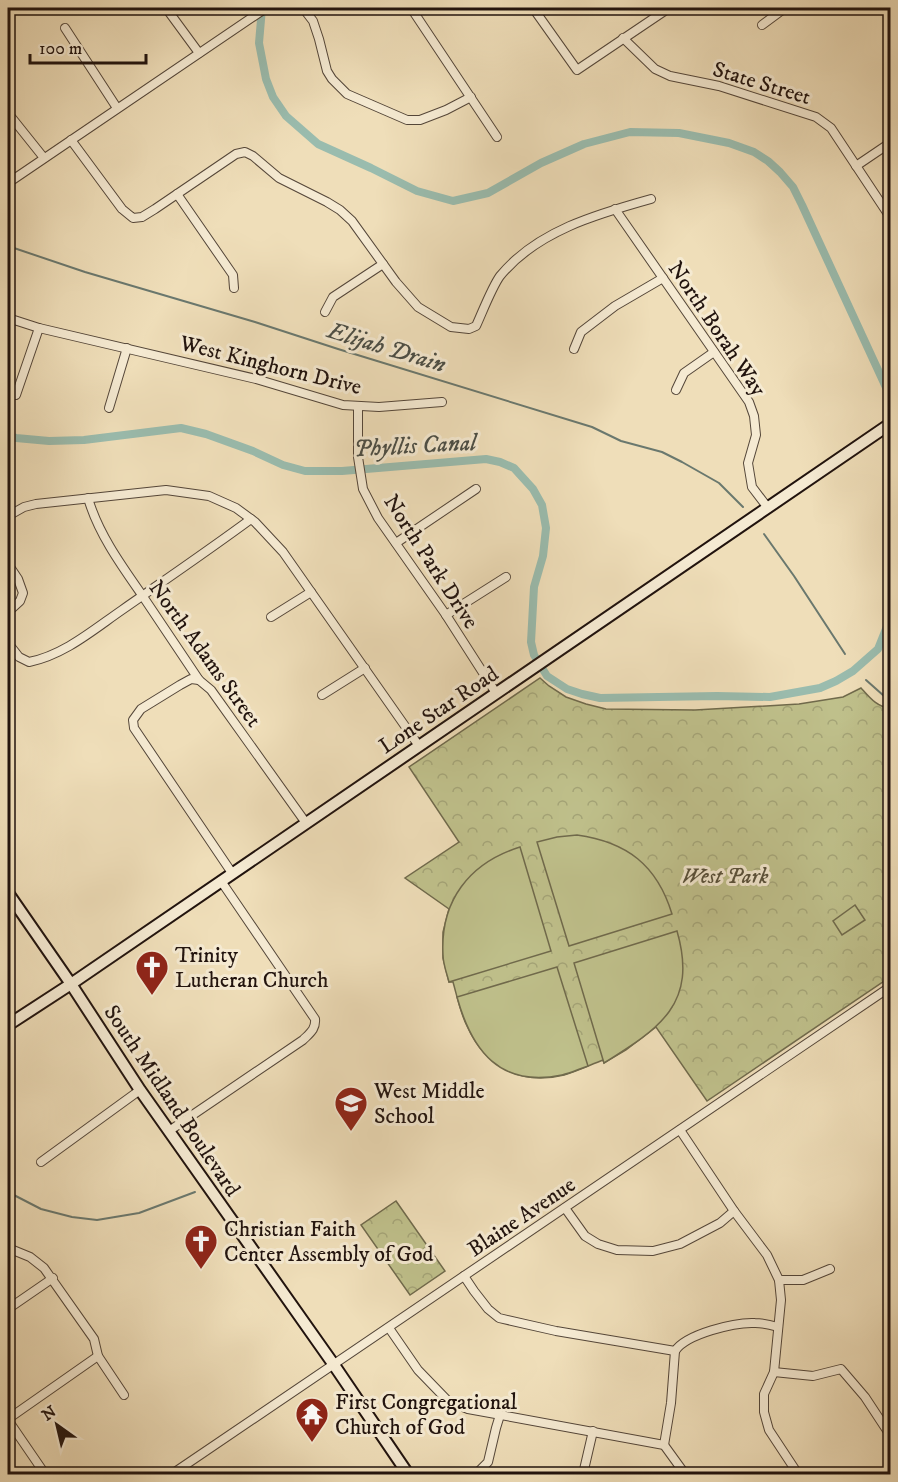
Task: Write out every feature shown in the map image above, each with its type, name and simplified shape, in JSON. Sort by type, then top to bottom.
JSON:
[{"type":"street","points":[[166,8],[198,53]]},
{"type":"street","points":[[8,183],[266,8]]},
{"type":"street","points":[[303,8],[313,21],[324,63],[332,79],[347,94],[406,120],[420,120],[471,97]]},
{"type":"street","points":[[411,8],[497,137]]},
{"type":"street","points":[[533,8],[577,70],[669,8]]},
{"type":"street","points":[[762,25],[784,8]]},
{"type":"street","points":[[65,28],[117,108]]},
{"type":"street","name":"State Street","points":[[623,38],[655,69],[670,76],[719,86],[816,117],[831,128],[891,217]]},
{"type":"street","points":[[8,113],[44,158]]},
{"type":"street","points":[[71,140],[122,209],[133,218],[142,217],[236,154],[245,152],[279,178],[327,201],[340,210],[352,221],[396,282],[418,307],[451,327],[469,329],[476,326],[499,277],[524,253],[560,230],[615,209],[651,199]]},
{"type":"street","points":[[856,166],[891,143]]},
{"type":"street","points":[[177,194],[233,275],[234,288]]},
{"type":"street","name":"North Borah Way","points":[[615,209],[749,402],[754,416],[756,435],[748,463],[752,487],[768,508]]},
{"type":"street","points":[[325,312],[333,297],[383,264]]},
{"type":"street","points":[[574,349],[581,332],[615,306],[663,278]]},
{"type":"street","name":"West Kinghorn Drive","points":[[8,318],[39,328],[256,379],[343,405],[380,407],[442,402]]},
{"type":"street","points":[[16,394],[39,328]]},
{"type":"street","points":[[109,408],[127,348]]},
{"type":"street","points":[[676,390],[684,373],[714,352]]},
{"type":"street","name":"North Park Drive","points":[[358,406],[359,461],[363,489],[378,518],[446,615],[496,693]]},
{"type":"street","name":"Lone Star Road","points":[[8,1025],[891,424]]},
{"type":"street","points":[[396,543],[476,489]]},
{"type":"street","points":[[9,512],[36,504],[166,490],[209,496],[236,508],[251,519],[283,552],[419,746]]},
{"type":"street","name":"North Adams Street","points":[[88,498],[92,513],[125,572],[199,680],[211,690],[306,823]]},
{"type":"street","points":[[8,643],[19,657],[29,663],[65,648],[251,519]]},
{"type":"street","points":[[8,564],[18,579],[23,593],[20,601],[8,612]]},
{"type":"street","points":[[446,615],[506,577]]},
{"type":"street","points":[[271,617],[311,592]]},
{"type":"street","points":[[322,695],[365,669]]},
{"type":"street","points":[[199,680],[191,679],[141,709],[133,720],[134,728],[232,873]]},
{"type":"street","points":[[169,1131],[303,1040],[314,1030],[315,1019],[221,881]]},
{"type":"street","name":"South Midland Boulevard","points":[[8,893],[140,1090],[408,1474]]},
{"type":"street","name":"Blaine Avenue","points":[[172,1474],[891,987]]},
{"type":"street","points":[[41,1161],[140,1090]]},
{"type":"street","points":[[680,1130],[734,1211],[767,1255],[779,1280],[781,1300],[774,1372],[764,1394],[764,1412],[769,1430],[798,1474]]},
{"type":"street","points":[[565,1208],[585,1236],[598,1244],[617,1250],[653,1251],[680,1244],[720,1223],[734,1211]]},
{"type":"street","points":[[8,1248],[30,1257],[52,1278],[94,1339],[98,1356],[124,1395]]},
{"type":"street","points":[[779,1280],[803,1280],[830,1269]]},
{"type":"street","points":[[464,1276],[488,1309],[500,1318],[556,1331],[675,1351]]},
{"type":"street","points":[[8,1309],[52,1278]]},
{"type":"street","points":[[664,1445],[671,1403],[675,1351],[679,1344],[693,1336],[734,1324],[754,1322],[778,1327]]},
{"type":"street","points":[[389,1328],[418,1370],[448,1401],[500,1415],[664,1445],[685,1474]]},
{"type":"street","points":[[45,1474],[8,1419],[98,1356]]},
{"type":"street","points":[[774,1372],[813,1376],[841,1370],[865,1397],[891,1435]]},
{"type":"street","points":[[476,1474],[488,1462],[500,1415]]},
{"type":"street","points":[[583,1474],[592,1431]]},
{"type":"green space","name":"West Park","points":[[540,678],[566,697],[606,709],[695,710],[799,704],[843,697],[861,688],[877,704],[890,708],[890,977],[707,1101],[656,1027],[626,1050],[604,1063],[603,1060],[564,1075],[533,1078],[506,1070],[494,1062],[475,1040],[467,1026],[453,982],[449,982],[443,958],[443,932],[449,909],[405,878],[459,842],[409,767]]},
{"type":"green space","points":[[577,835],[611,843],[638,859],[658,882],[672,914],[569,946],[537,842]]},
{"type":"green space","points":[[520,847],[551,951],[449,982],[443,958],[443,936],[453,901],[472,874],[502,854]]},
{"type":"green space","points":[[855,905],[865,920],[842,935],[833,921]]},
{"type":"green space","points":[[677,931],[682,956],[682,978],[678,996],[657,1025],[642,1038],[604,1063],[574,963]]},
{"type":"green space","points":[[557,967],[588,1066],[562,1075],[540,1078],[522,1076],[505,1070],[480,1049],[463,1016],[457,997]]},
{"type":"green space","points":[[396,1201],[445,1271],[410,1295],[361,1225]]},
{"type":"waterway","name":"Phyllis Canal","points":[[262,8],[259,43],[266,79],[273,97],[286,116],[318,144],[417,191],[453,201],[488,193],[541,163],[584,144],[630,132],[679,133],[729,143],[754,152],[768,161],[793,187],[890,396]]},
{"type":"waterway","name":"Elijah Drain","points":[[8,246],[85,272],[255,322],[592,427],[621,441],[662,452],[682,462],[719,483],[743,507]]},
{"type":"waterway","name":"Phyllis Canal","points":[[8,436],[49,441],[84,440],[181,428],[206,434],[283,465],[305,471],[342,471],[486,459],[514,468],[533,489],[542,505],[546,528],[543,556],[534,587],[531,642],[534,655],[547,676],[567,689],[600,698],[770,697],[820,688],[853,671],[878,649],[890,619]]},
{"type":"waterway","name":"Elijah Drain","points":[[764,534],[845,654]]},
{"type":"waterway","name":"Elijah Drain","points":[[866,680],[884,696],[890,696]]},
{"type":"waterway","points":[[8,1192],[41,1209],[72,1217],[97,1220],[139,1213],[195,1192]]},
{"type":"place","name":"Trinity Lutheran Church","points":[[152,996]]},
{"type":"place","name":"West Middle School","points":[[351,1132]]},
{"type":"place","name":"Christian Faith Center Assembly of God","points":[[201,1270]]},
{"type":"place","name":"First Congregational Church of God","points":[[312,1443]]}]
